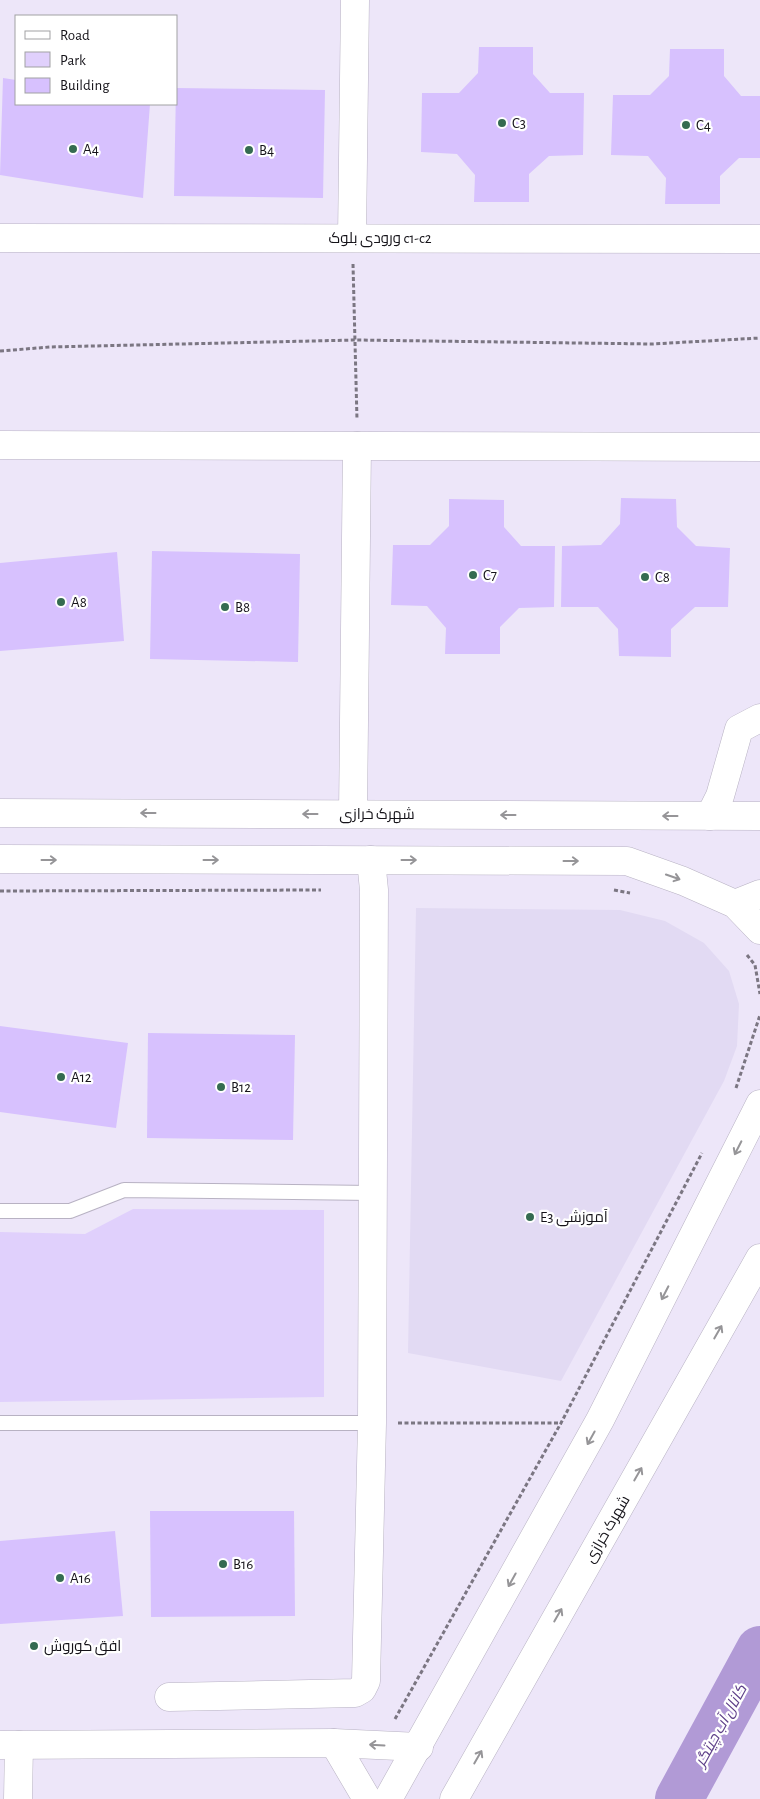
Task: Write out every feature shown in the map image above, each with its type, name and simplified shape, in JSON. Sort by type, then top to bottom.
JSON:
[{"type":"street","points":[[352,238],[355,0]]},
{"type":"street","name":"ورودی بلوک c1-c2","points":[[0,238],[760,239]]},
{"type":"street","points":[[0,445],[760,447]]},
{"type":"street","points":[[353,814],[357,446]]},
{"type":"street","points":[[710,816],[720,796],[739,729],[760,718]]},
{"type":"street","name":"شهرک خرازی","points":[[0,813],[710,816],[758,818]]},
{"type":"street","points":[[0,860],[627,861],[683,881],[735,904],[760,930]]},
{"type":"street","points":[[169,1697],[355,1693],[362,1689],[366,1681],[372,1423],[374,890],[371,860]]},
{"type":"street","points":[[735,904],[760,894]]},
{"type":"street","points":[[388,1799],[419,1748],[600,1420],[760,1104]]},
{"type":"street","name":"شهرک خرازی","points":[[454,1799],[760,1258]]},
{"type":"street","points":[[18,1799],[9,1745],[334,1743],[419,1748]]},
{"type":"street","points":[[334,1743],[367,1799]]},
{"type":"lane","points":[[0,1211],[70,1211],[124,1190],[372,1193]]},
{"type":"lane","points":[[0,1423],[372,1423]]},
{"type":"path","points":[[352,238],[357,446]]},
{"type":"path","points":[[0,351],[50,347],[355,340],[652,344],[760,338]]},
{"type":"path","points":[[734,1091],[760,1015]]},
{"type":"path","points":[[380,1745],[561,1423],[702,1152]]},
{"type":"path","points":[[372,1423],[561,1423],[600,1420]]},
{"type":"shaded area","name":"E3 آموزشی","points":[[416,908],[620,910],[665,921],[704,943],[729,971],[739,1004],[737,1046],[724,1081],[561,1381],[408,1353]]},
{"type":"green space","points":[[133,1209],[324,1210],[324,1397],[0,1402],[0,1232],[85,1234]]},
{"type":"building","name":"C3","points":[[479,47],[533,47],[533,74],[550,93],[584,93],[583,155],[549,156],[529,174],[529,202],[474,202],[475,175],[457,154],[421,152],[422,93],[459,93],[478,73]]},
{"type":"building","name":"C4","points":[[670,49],[724,49],[724,76],[741,96],[760,96],[760,158],[739,158],[720,176],[720,204],[665,204],[666,178],[648,156],[611,155],[613,95],[650,95],[669,76]]},
{"type":"building","name":"A4","points":[[3,78],[15,80],[15,105],[150,105],[143,198],[0,175]]},
{"type":"building","name":"B4","points":[[178,88],[325,90],[323,198],[174,196],[176,105],[178,105]]},
{"type":"building","name":"C8","points":[[621,498],[676,499],[677,527],[696,546],[730,548],[728,607],[695,607],[671,629],[671,657],[619,656],[618,629],[598,607],[561,607],[562,546],[601,545],[620,524]]},
{"type":"building","name":"C7","points":[[449,499],[504,500],[504,527],[521,546],[555,546],[554,607],[519,608],[500,627],[500,654],[445,654],[446,628],[427,606],[391,605],[393,545],[430,545],[449,526]]},
{"type":"building","name":"B8","points":[[152,551],[300,554],[298,662],[150,659]]},
{"type":"building","name":"A8","points":[[117,552],[124,641],[0,651],[0,563]]},
{"type":"building","name":"A12","points":[[0,1026],[128,1043],[116,1128],[0,1112]]},
{"type":"building","name":"B12","points":[[148,1033],[295,1035],[293,1140],[147,1138]]},
{"type":"building","name":"B16","points":[[150,1511],[294,1511],[295,1616],[151,1617]]},
{"type":"building","name":"A16","points":[[115,1531],[123,1616],[0,1624],[0,1541]]},
{"type":"waterway","name":"کانال آب چیتگر","points":[[679,1799],[760,1650]]},
{"type":"place","name":"C3","points":[[502,123]]},
{"type":"place","name":"C4","points":[[686,125]]},
{"type":"place","name":"A4","points":[[73,149]]},
{"type":"place","name":"B4","points":[[249,150]]},
{"type":"place","name":"C7","points":[[473,575]]},
{"type":"place","name":"C8","points":[[645,577]]},
{"type":"place","name":"A8","points":[[61,602]]},
{"type":"place","name":"B8","points":[[225,607]]},
{"type":"place","name":"A12","points":[[61,1077]]},
{"type":"place","name":"B12","points":[[221,1087]]},
{"type":"place","name":"E3 آموزشی","points":[[530,1217]]},
{"type":"place","name":"B16","points":[[223,1564]]},
{"type":"place","name":"A16","points":[[60,1578]]},
{"type":"place","name":"افق کوروش","points":[[34,1646]]}]
